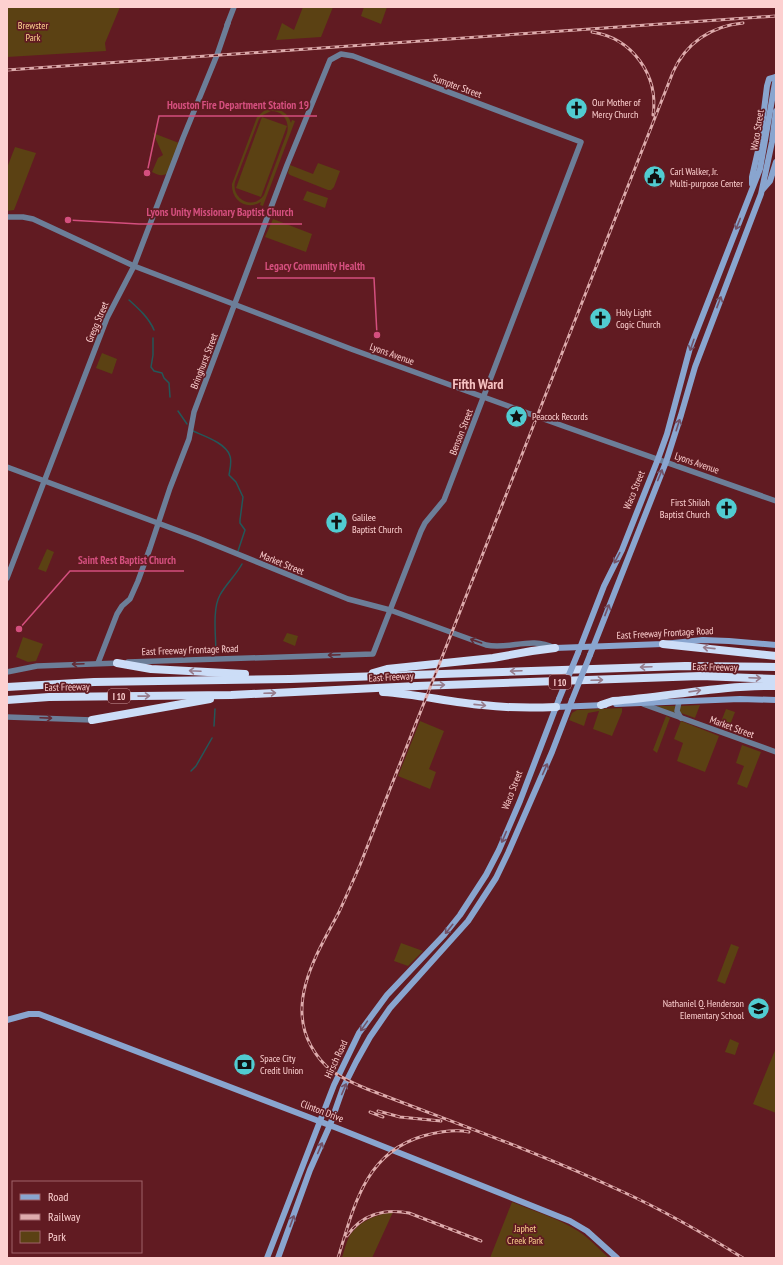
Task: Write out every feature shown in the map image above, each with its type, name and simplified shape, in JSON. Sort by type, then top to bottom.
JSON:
[{"type":"highway","points":[[663,644],[776,656]]},
{"type":"highway","points":[[363,676],[387,669],[493,658],[555,648]]},
{"type":"highway","points":[[117,663],[151,669],[241,674],[290,679]]},
{"type":"highway","name":"East Freeway","points":[[10,687],[101,682],[290,679],[685,666],[776,667]]},
{"type":"highway","name":"East Freeway","points":[[7,700],[49,697],[231,695],[417,686],[701,676],[776,680]]},
{"type":"highway","points":[[602,705],[613,701],[706,690],[736,687],[776,686]]},
{"type":"highway","points":[[344,690],[403,694],[461,703],[496,706],[557,703]]},
{"type":"highway","points":[[92,720],[231,695]]},
{"type":"main road","name":"Waco Street","points":[[482,900],[504,863],[552,752],[666,462],[695,367],[762,190],[771,149],[776,77]]},
{"type":"main road","points":[[752,188],[752,178],[760,142],[767,86],[769,79],[776,77]]},
{"type":"main road","name":"Waco Street","points":[[473,898],[499,850],[607,577],[622,550],[658,459],[690,348],[760,169],[774,115]]},
{"type":"main road","points":[[762,190],[770,181],[776,162]]},
{"type":"main road","points":[[633,522],[641,525]]},
{"type":"main road","name":"East Freeway Frontage Road","points":[[555,648],[579,650],[593,646],[663,644],[704,640],[776,645]]},
{"type":"main road","points":[[557,703],[602,705],[757,699],[776,700]]},
{"type":"main road","name":"Hirsch Road","points":[[267,1258],[334,1084],[359,1033],[386,995],[444,935],[473,898]]},
{"type":"main road","name":"Hirsch Road","points":[[278,1258],[310,1170],[330,1125],[343,1088],[356,1062],[376,1027],[397,999],[453,939],[482,900]]},
{"type":"main road","name":"Clinton Drive","points":[[7,1020],[29,1014],[39,1014],[320,1121],[570,1221],[587,1231],[617,1258]]},
{"type":"street","name":"Gregg Street","points":[[7,578],[107,318],[134,266],[234,7]]},
{"type":"street","name":"Sumpter Street","points":[[328,63],[338,55],[344,54],[353,56],[581,142]]},
{"type":"street","name":"Bringhurst Street","points":[[98,663],[117,614],[132,594],[159,524],[170,488],[189,439],[194,412],[234,304],[328,63]]},
{"type":"street","name":"Benson Street","points":[[374,654],[423,526],[444,500],[581,142]]},
{"type":"street","name":"Lyons Avenue","points":[[7,218],[23,217],[33,219],[134,266],[234,304],[484,397],[776,501]]},
{"type":"street","name":"Market Street","points":[[7,467],[159,524],[348,599],[390,610],[496,647],[529,642],[542,643],[555,648]]},
{"type":"street","name":"East Freeway Frontage Road","points":[[7,672],[37,666],[98,663],[374,654]]},
{"type":"street","points":[[679,702],[677,710],[682,718]]},
{"type":"street","name":"Market Street","points":[[643,704],[776,752]]},
{"type":"street","points":[[7,717],[92,720]]},
{"type":"green space","name":"Brewster Park","points":[[7,7],[120,7],[105,43],[106,51],[7,57]]},
{"type":"green space","points":[[303,7],[333,7],[321,37],[276,40],[282,23],[294,30]]},
{"type":"green space","points":[[364,7],[387,7],[381,24],[361,16]]},
{"type":"green space","points":[[271,108],[278,109],[286,114],[291,123],[292,120],[295,121],[263,206],[260,205],[261,202],[250,205],[240,202],[237,199],[232,190],[232,184],[257,117],[265,110]],"holes":[[[271,111],[275,111],[285,118],[288,129],[287,133],[264,195],[259,200],[254,202],[244,201],[236,193],[235,182],[259,119],[263,115]]]},
{"type":"green space","points":[[262,117],[287,126],[261,197],[236,188]]},
{"type":"green space","points":[[153,133],[179,143],[168,173],[164,175],[158,175],[152,172],[158,158],[163,155]]},
{"type":"green space","points":[[15,147],[36,153],[14,210],[7,211],[7,168]]},
{"type":"green space","points":[[318,163],[340,171],[334,187],[331,190],[288,173],[290,165],[313,174]]},
{"type":"green space","points":[[307,191],[328,198],[325,208],[303,200]]},
{"type":"green space","points":[[273,219],[312,234],[306,252],[265,237]]},
{"type":"green space","points":[[102,353],[117,359],[112,374],[96,368]]},
{"type":"green space","points":[[47,549],[54,552],[46,572],[38,569]]},
{"type":"green space","points":[[287,633],[298,636],[295,646],[283,641]]},
{"type":"green space","points":[[23,637],[43,644],[36,661],[28,662],[16,657]]},
{"type":"green space","points":[[700,705],[695,718],[680,712],[680,706]]},
{"type":"green space","points":[[655,706],[675,706],[675,713]]},
{"type":"green space","points":[[622,708],[622,712],[612,736],[593,729],[599,711],[588,713],[584,726],[569,720],[572,713],[577,710]]},
{"type":"green space","points":[[726,709],[735,712],[728,730],[719,727]]},
{"type":"green space","points":[[666,716],[670,718],[657,753],[653,750]]},
{"type":"green space","points":[[420,721],[444,731],[429,769],[436,772],[430,789],[398,776]]},
{"type":"green space","points":[[681,721],[719,736],[705,772],[677,761],[683,743],[674,739]]},
{"type":"green space","points":[[742,745],[761,752],[747,788],[737,784],[744,766],[736,763]]},
{"type":"green space","points":[[401,943],[423,951],[408,966],[394,961]]},
{"type":"green space","points":[[731,944],[739,947],[725,984],[717,981]]},
{"type":"green space","points":[[730,1039],[739,1043],[735,1055],[725,1052]]},
{"type":"green space","points":[[776,1048],[776,1113],[753,1104]]},
{"type":"green space","name":"Japhet Creek Park","points":[[512,1202],[554,1218],[570,1226],[586,1237],[608,1257],[490,1258]]},
{"type":"green space","points":[[393,1212],[372,1258],[342,1258],[346,1244],[353,1231],[374,1217]]},
{"type":"waterway","points":[[129,300],[147,318],[154,330]]},
{"type":"waterway","points":[[153,338],[151,367],[154,371],[162,373],[164,378],[169,383],[170,397]]},
{"type":"waterway","points":[[178,411],[187,424]]},
{"type":"waterway","points":[[193,431],[224,447],[228,451],[231,458],[229,475],[236,482],[243,497],[240,523],[245,530],[238,551]]},
{"type":"waterway","points":[[216,654],[215,615],[218,601],[222,591],[242,564]]},
{"type":"waterway","points":[[214,726],[215,709]]},
{"type":"waterway","points":[[191,771],[196,766],[212,738]]},
{"type":"railway","points":[[7,70],[776,16]]},
{"type":"railway","points":[[743,23],[720,28],[701,38],[685,53],[673,72],[360,865],[339,912],[314,960],[303,994],[302,1012],[304,1029],[311,1046],[320,1059],[332,1071],[340,1076],[367,1089],[527,1150],[637,1198],[668,1214],[743,1258]]},
{"type":"railway","points":[[592,32],[619,42],[630,50],[640,61],[652,86],[654,100],[653,115]]},
{"type":"railway","points":[[378,1111],[400,1117],[441,1121]]},
{"type":"railway","points":[[370,1112],[383,1117]]},
{"type":"railway","points":[[338,1258],[350,1219],[365,1184],[375,1168],[388,1155],[403,1144],[423,1136],[446,1131],[469,1132]]},
{"type":"railway","points":[[347,1236],[366,1218],[382,1213],[400,1212],[409,1213],[481,1241]]},
{"type":"place","name":"Our Mother of Mercy Church","points":[[576,108]]},
{"type":"place","name":"Houston Fire Department Station 19","points":[[147,173]]},
{"type":"place","name":"Carl Walker, Jr. Multi-purpose Center","points":[[654,177]]},
{"type":"place","name":"Lyons Unity Missionary Baptist Church","points":[[68,220]]},
{"type":"place","name":"Holy Light Cogic Church","points":[[601,318]]},
{"type":"place","name":"Legacy Community Health","points":[[377,335]]},
{"type":"place","name":"Peacock Records","points":[[516,416]]},
{"type":"place","name":"First Shiloh Baptist Church","points":[[726,508]]},
{"type":"place","name":"Galilee Baptist Church","points":[[337,523]]},
{"type":"place","name":"Saint Rest Baptist Church","points":[[19,629]]},
{"type":"place","name":"Nathaniel Q. Henderson Elementary School","points":[[759,1009]]},
{"type":"place","name":"Space City Credit Union","points":[[244,1064]]},
{"type":"district","name":"Fifth Ward","points":[[478,384]]}]
